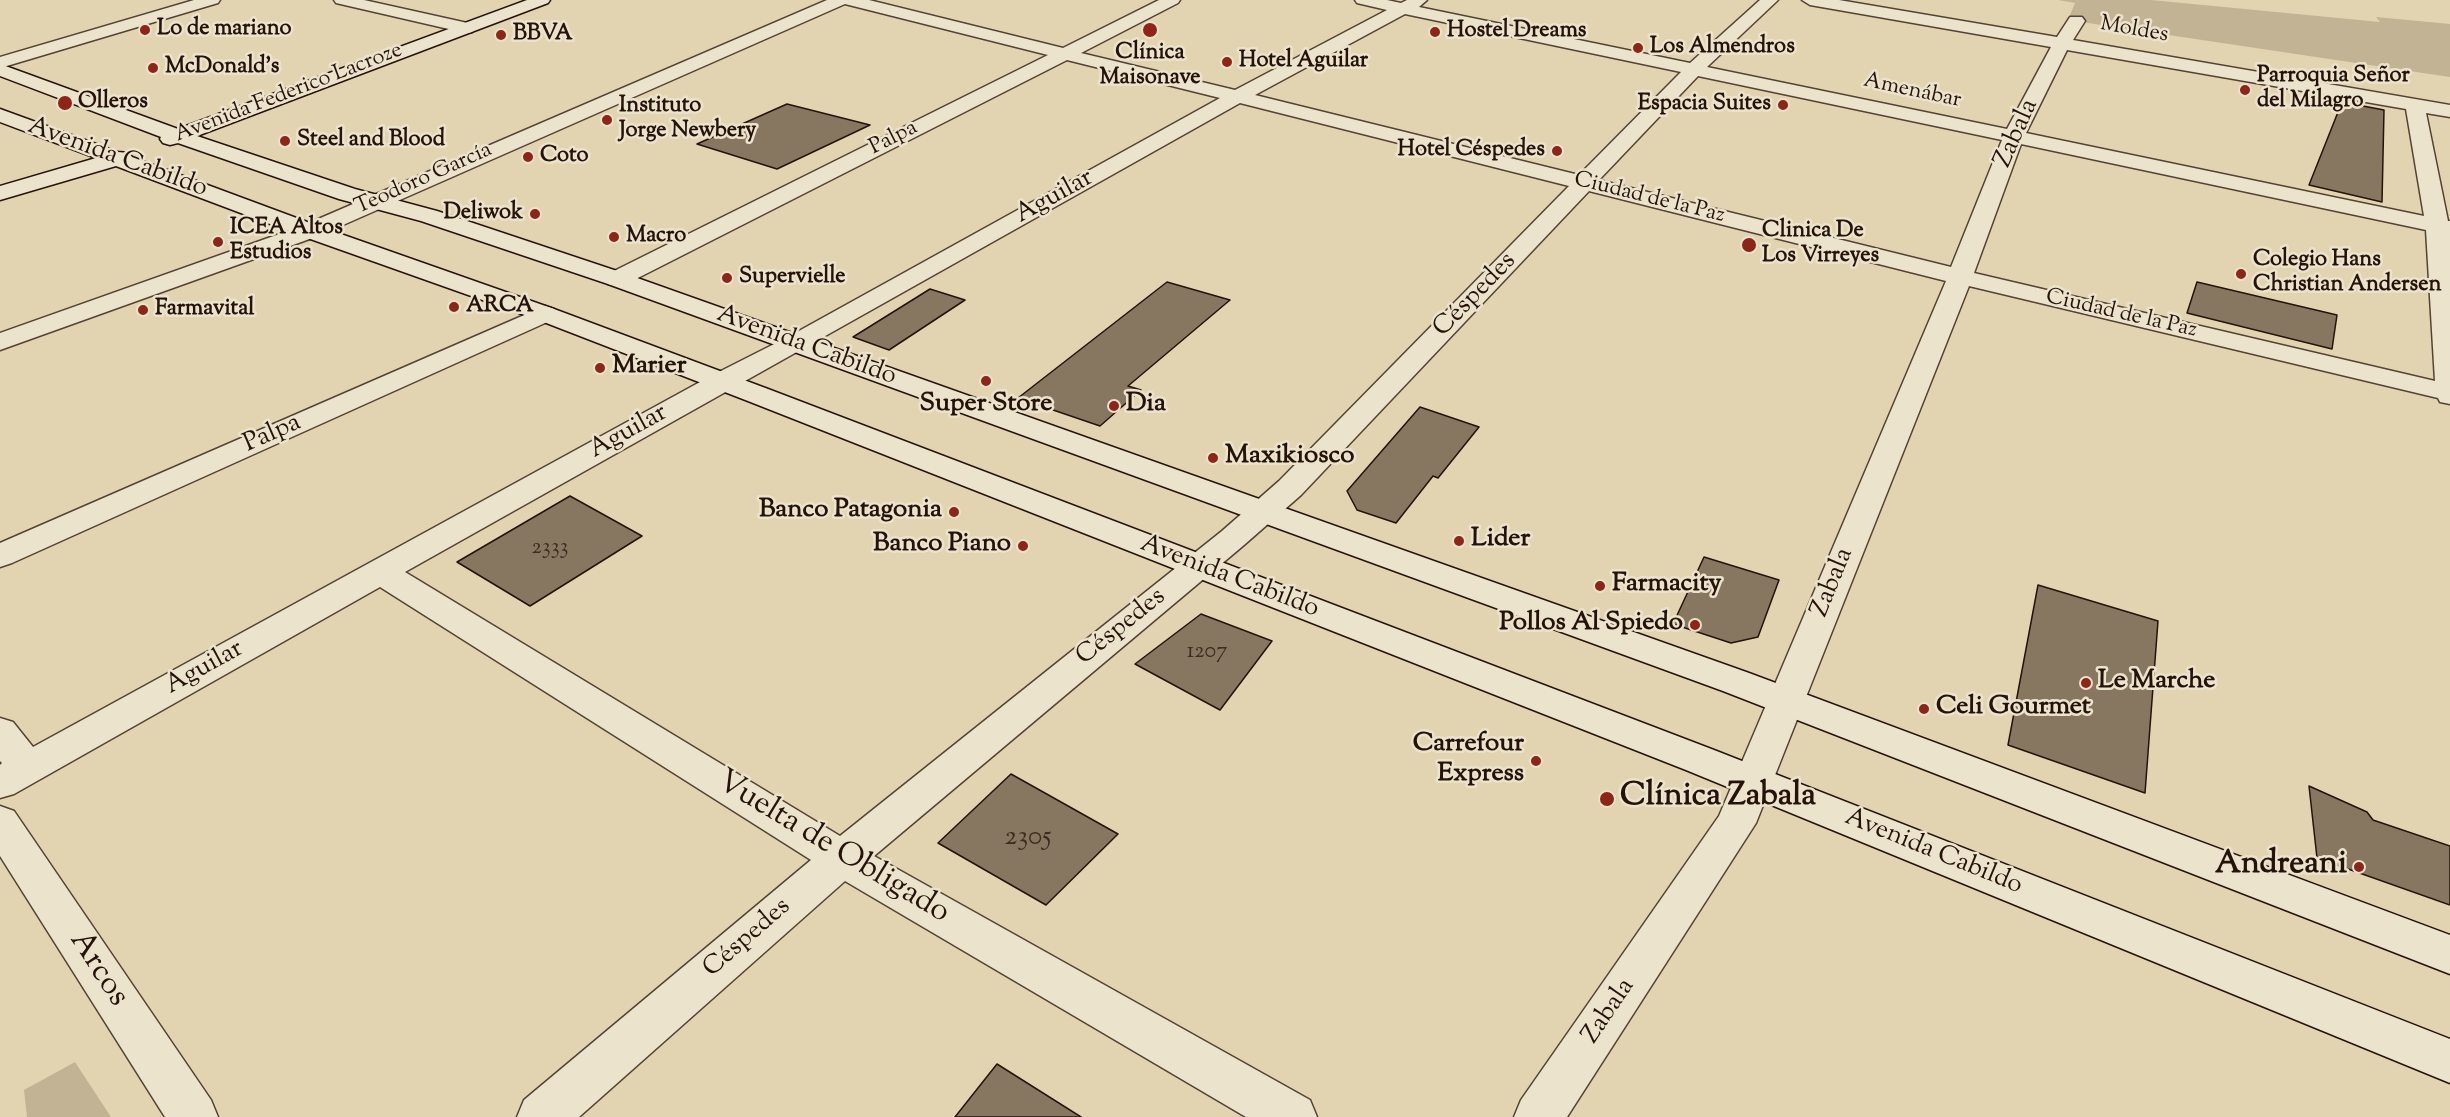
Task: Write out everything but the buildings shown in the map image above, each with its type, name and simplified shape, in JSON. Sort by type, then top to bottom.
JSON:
[{"type":"street","points":[[0,63],[212,0]]},
{"type":"street","points":[[342,0],[466,28]]},
{"type":"street","name":"Avenida Federico Lacroze","points":[[0,193],[116,159],[542,0]]},
{"type":"street","name":"Teodoro García","points":[[0,342],[309,231],[841,0]]},
{"type":"street","name":"Ciudad de la Paz","points":[[849,0],[1960,276],[2450,394]]},
{"type":"street","name":"Palpa","points":[[617,279],[1172,0]]},
{"type":"street","name":"Amenábar","points":[[1363,0],[1412,4],[1694,69],[2013,138],[2444,227]]},
{"type":"street","name":"Céspedes","points":[[542,1117],[842,858],[1264,512],[1290,488],[1694,69],[1770,0]]},
{"type":"street","name":"Moldes","points":[[1810,0],[2069,32],[2450,111]]},
{"type":"street","name":"Aguilar","points":[[14,776],[1237,97],[1412,4]]},
{"type":"street","name":"Zabala","points":[[1539,1117],[1736,823],[1960,276],[2013,138],[2069,32]]},
{"type":"street","name":"Avenida Cabildo","points":[[0,70],[325,186],[429,216],[617,279],[1264,512],[1785,701],[2450,956]]},
{"type":"street","points":[[2415,105],[2444,227],[2450,394]]},
{"type":"street","name":"Avenida Cabildo","points":[[0,115],[309,231],[545,314],[1198,566],[1754,782],[2450,1061]]},
{"type":"street","name":"Palpa","points":[[0,556],[545,314]]},
{"type":"street","name":"Vuelta de Obligado","points":[[379,572],[842,858],[1292,1117]]},
{"type":"street","points":[[0,732],[14,776]]},
{"type":"street","name":"Arcos","points":[[0,822],[193,1117]]},
{"type":"shaded area","points":[[2058,0],[2151,0],[2380,22],[2376,17],[2450,24],[2450,77],[2068,20],[2075,3]]},
{"type":"shaded area","points":[[75,1062],[111,1117],[27,1117],[24,1090]]},
{"type":"place","name":"Lo de mariano","points":[[145,30]]},
{"type":"place","name":"Clínica Maisonave","points":[[1150,30]]},
{"type":"place","name":"Hostel Dreams","points":[[1435,32]]},
{"type":"place","name":"BBVA","points":[[501,35]]},
{"type":"place","name":"Los Almendros","points":[[1638,48]]},
{"type":"place","name":"Hotel Aguilar","points":[[1227,62]]},
{"type":"place","name":"McDonald's","points":[[153,68]]},
{"type":"place","name":"Parroquia Señor del Milagro","points":[[2245,90]]},
{"type":"place","name":"Olleros","points":[[65,103]]},
{"type":"place","name":"Espacia Suites","points":[[1783,105]]},
{"type":"place","name":"Instituto Jorge Newbery","points":[[607,120]]},
{"type":"place","name":"Steel and Blood","points":[[285,141]]},
{"type":"place","name":"Hotel Céspedes","points":[[1557,151]]},
{"type":"place","name":"Coto","points":[[528,157]]},
{"type":"place","name":"Deliwok","points":[[535,214]]},
{"type":"place","name":"Macro","points":[[614,237]]},
{"type":"place","name":"ICEA Altos Estudios","points":[[218,242]]},
{"type":"place","name":"Clinica De Los Virreyes","points":[[1749,245]]},
{"type":"place","name":"Colegio Hans Christian Andersen","points":[[2241,274]]},
{"type":"place","name":"Supervielle","points":[[727,278]]},
{"type":"place","name":"ARCA","points":[[454,307]]},
{"type":"place","name":"Farmavital","points":[[143,310]]},
{"type":"place","name":"Marier","points":[[600,368]]},
{"type":"place","name":"Super Store","points":[[986,381]]},
{"type":"place","name":"Dia","points":[[1114,406]]},
{"type":"place","name":"Maxikiosco","points":[[1213,458]]},
{"type":"place","name":"Banco Patagonia","points":[[954,512]]},
{"type":"place","name":"Lider","points":[[1459,541]]},
{"type":"place","name":"Banco Piano","points":[[1023,546]]},
{"type":"place","name":"Farmacity","points":[[1600,586]]},
{"type":"place","name":"Pollos Al Spiedo","points":[[1695,625]]},
{"type":"place","name":"Le Marche","points":[[2086,683]]},
{"type":"place","name":"Celi Gourmet","points":[[1924,709]]},
{"type":"place","name":"Carrefour Express","points":[[1536,761]]},
{"type":"place","name":"Clínica Zabala","points":[[1607,799]]},
{"type":"place","name":"Andreani","points":[[2359,867]]}]
